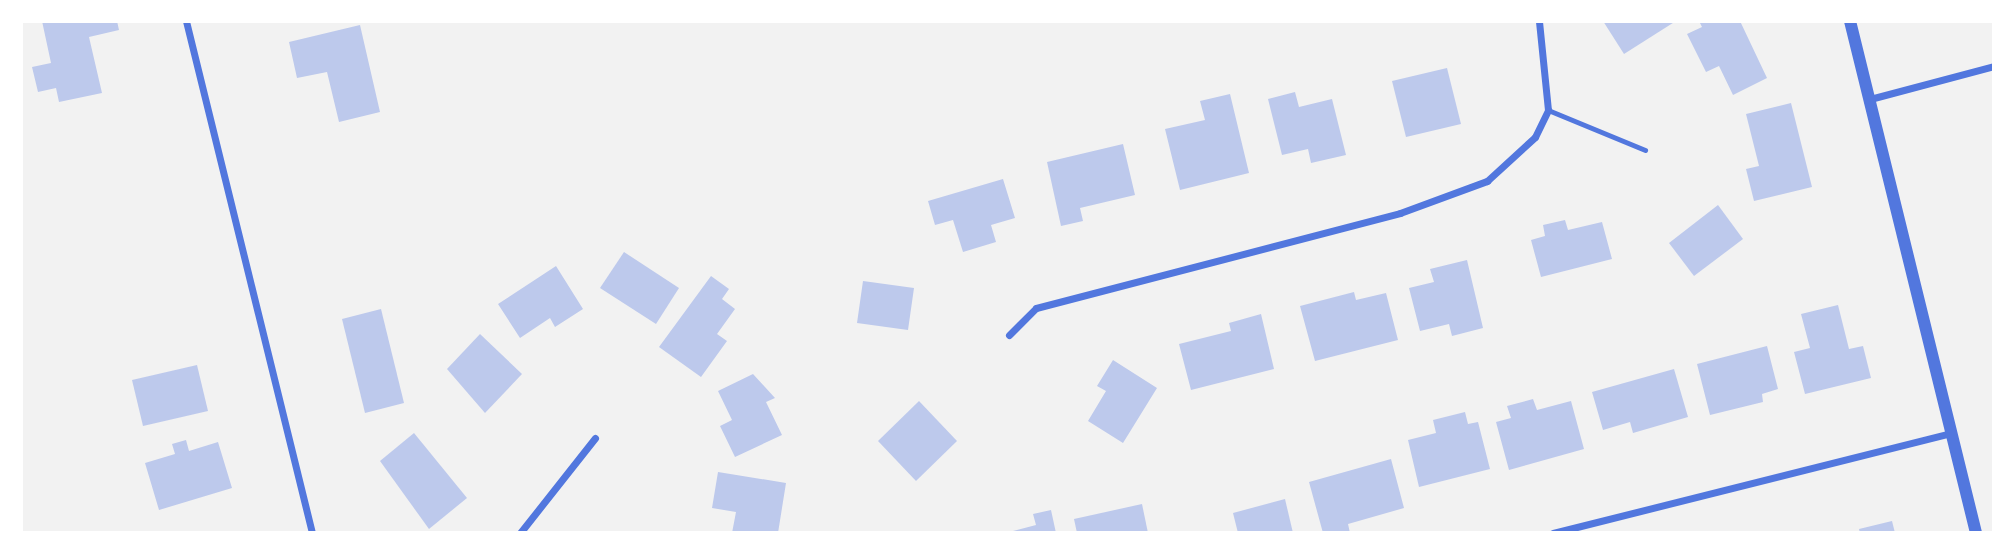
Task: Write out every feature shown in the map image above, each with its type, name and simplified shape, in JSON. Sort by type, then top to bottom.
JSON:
[{"type":"street","points":[[186,21],[312,533]]},
{"type":"street","points":[[1009,335],[1036,308],[1461,195],[1512,161],[1535,137],[1548,110],[1539,21]]},
{"type":"street","points":[[1850,21],[1976,533]]},
{"type":"street","points":[[1870,99],[1994,66]]},
{"type":"street","points":[[1553,533],[1950,433]]},
{"type":"street","points":[[520,533],[595,438]]},
{"type":"lane","points":[[1548,110],[1645,150]]},
{"type":"building","points":[[42,21],[117,21],[119,30],[89,37],[102,93],[59,102],[56,88],[38,92],[32,67],[51,63]]},
{"type":"building","points":[[1603,21],[1676,21],[1624,54]]},
{"type":"building","points":[[1699,21],[1740,21],[1767,78],[1733,95],[1719,66],[1706,72],[1687,34],[1702,27]]},
{"type":"building","points":[[360,25],[380,112],[339,122],[327,72],[297,78],[289,42]]},
{"type":"building","points":[[1447,68],[1461,124],[1406,137],[1392,81]]},
{"type":"building","points":[[1295,92],[1299,107],[1332,99],[1346,155],[1311,163],[1308,149],[1282,155],[1268,99]]},
{"type":"building","points":[[1230,94],[1249,173],[1180,190],[1165,129],[1205,120],[1200,101]]},
{"type":"building","points":[[1791,103],[1812,187],[1754,201],[1746,169],[1759,166],[1746,114]]},
{"type":"building","points":[[1123,144],[1135,195],[1080,208],[1083,221],[1061,226],[1047,162]]},
{"type":"building","points":[[1003,179],[1015,218],[991,225],[996,242],[963,252],[953,220],[935,225],[928,201]]},
{"type":"building","points":[[1718,205],[1743,239],[1694,276],[1669,243]]},
{"type":"building","points":[[1565,220],[1568,230],[1602,222],[1612,259],[1541,277],[1531,240],[1545,236],[1543,225]]},
{"type":"building","points":[[624,252],[679,288],[656,324],[600,288]]},
{"type":"building","points":[[1467,260],[1483,328],[1452,336],[1449,324],[1420,331],[1409,288],[1434,282],[1430,269]]},
{"type":"building","points":[[556,266],[583,309],[555,327],[550,318],[520,338],[498,304]]},
{"type":"building","points":[[711,276],[729,289],[722,299],[735,309],[717,334],[727,341],[701,377],[659,347]]},
{"type":"building","points":[[863,281],[914,288],[908,330],[857,323]]},
{"type":"building","points":[[1354,292],[1356,300],[1386,293],[1398,340],[1315,361],[1300,306]]},
{"type":"building","points":[[1838,305],[1849,349],[1863,346],[1871,378],[1805,394],[1794,352],[1810,348],[1801,314]]},
{"type":"building","points":[[381,309],[404,403],[365,413],[342,319]]},
{"type":"building","points":[[1261,314],[1274,369],[1191,390],[1179,344],[1231,331],[1229,323]]},
{"type":"building","points":[[480,334],[522,374],[485,413],[447,369]]},
{"type":"building","points":[[1767,346],[1778,389],[1762,394],[1763,402],[1710,415],[1697,364]]},
{"type":"building","points":[[1113,360],[1157,388],[1123,443],[1088,421],[1106,391],[1097,386]]},
{"type":"building","points":[[197,365],[208,411],[143,426],[132,380]]},
{"type":"building","points":[[1674,369],[1688,417],[1633,433],[1630,422],[1603,430],[1592,392]]},
{"type":"building","points":[[753,374],[775,398],[766,402],[782,435],[735,457],[720,426],[732,420],[718,391]]},
{"type":"building","points":[[1533,399],[1537,410],[1571,401],[1584,449],[1509,470],[1496,422],[1511,418],[1507,406]]},
{"type":"building","points":[[919,401],[957,441],[916,481],[878,441]]},
{"type":"building","points":[[1465,412],[1468,424],[1478,422],[1490,469],[1419,487],[1408,440],[1436,433],[1433,420]]},
{"type":"building","points":[[414,433],[467,498],[429,529],[380,461]]},
{"type":"building","points":[[186,440],[189,451],[218,442],[232,488],[159,510],[145,463],[175,454],[172,444]]},
{"type":"building","points":[[1391,459],[1404,508],[1348,524],[1350,533],[1323,533],[1309,482]]},
{"type":"building","points":[[718,472],[786,483],[778,533],[732,533],[736,512],[712,508]]},
{"type":"building","points":[[1285,499],[1293,533],[1238,533],[1233,513]]},
{"type":"building","points":[[1142,504],[1148,533],[1077,533],[1074,519]]},
{"type":"building","points":[[1051,510],[1056,533],[1005,533],[1036,525],[1033,514]]},
{"type":"building","points":[[1892,521],[1895,533],[1860,533],[1859,529]]}]
